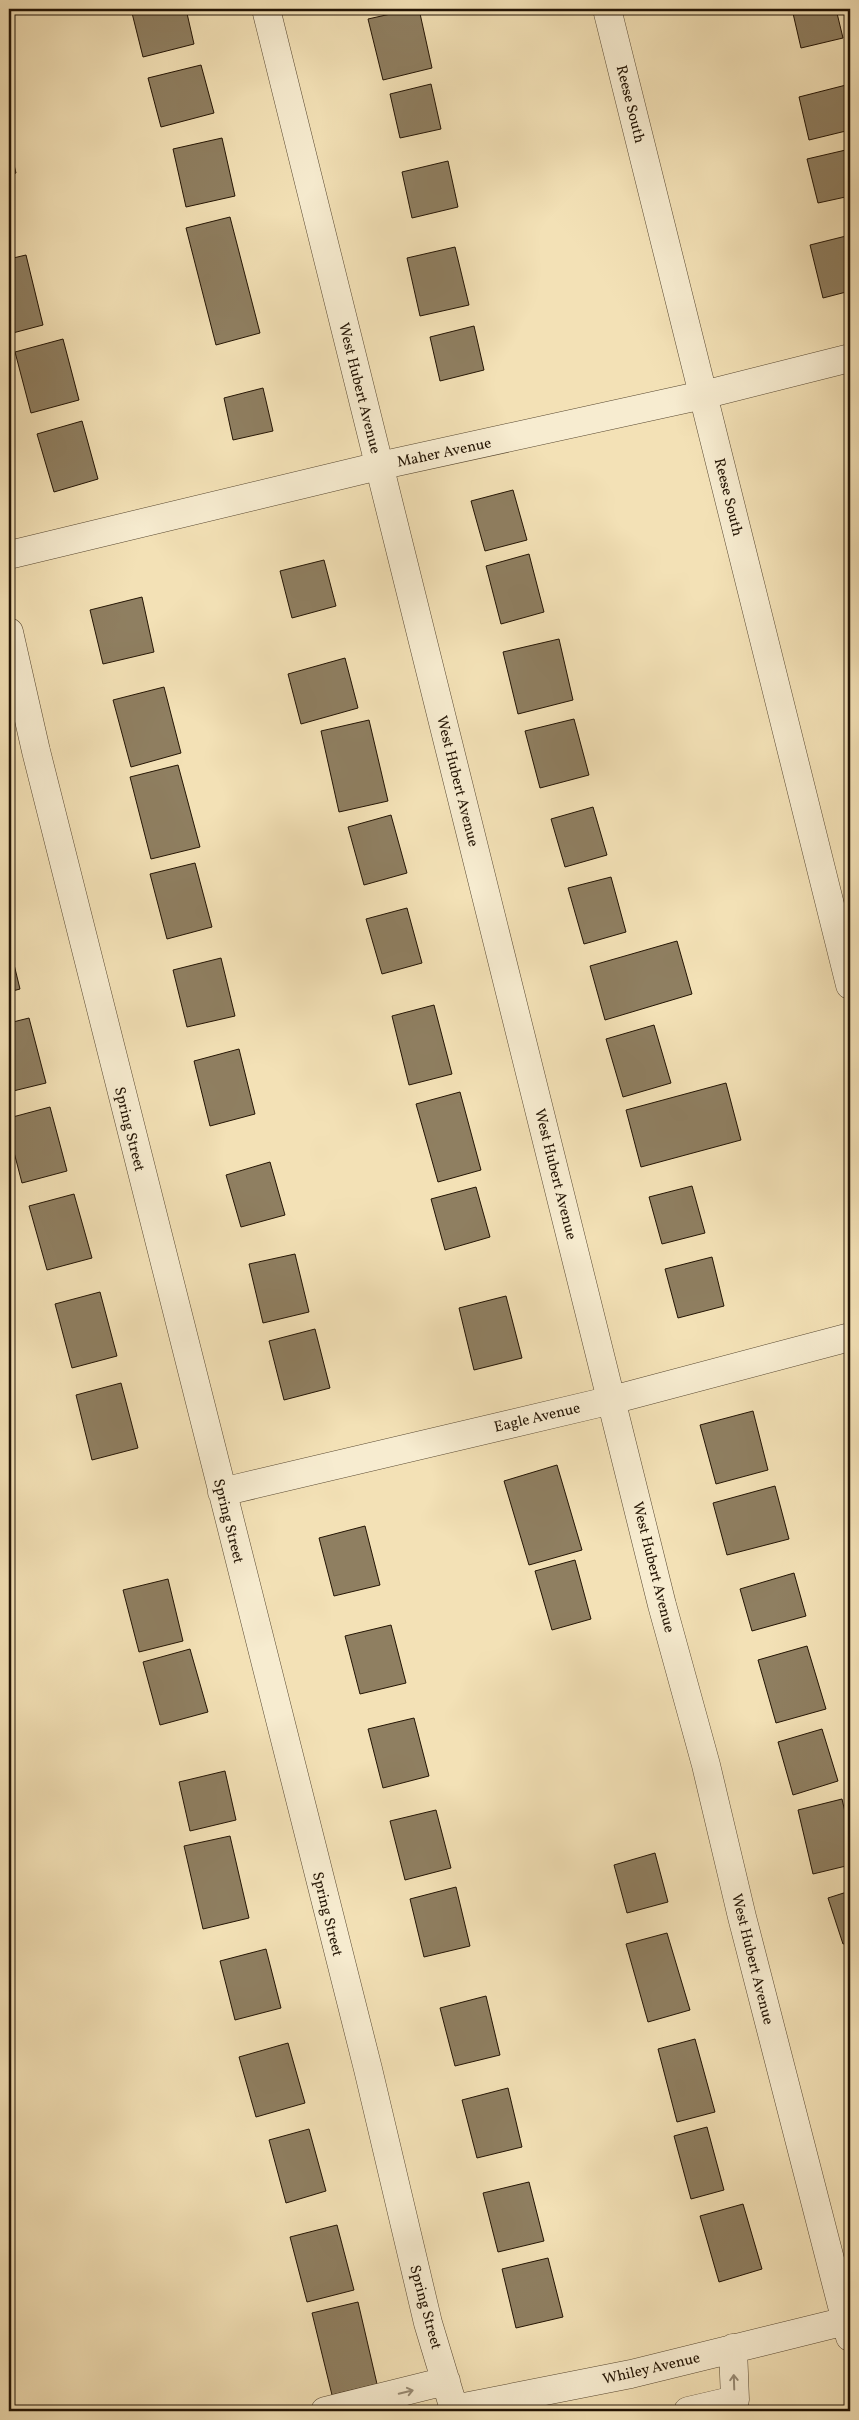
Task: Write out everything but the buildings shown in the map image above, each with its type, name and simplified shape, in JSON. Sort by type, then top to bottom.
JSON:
[{"type":"street","name":"West Hubert Avenue","points":[[266,9],[662,1605],[706,1765],[742,1917],[848,2329]]},
{"type":"street","name":"Reese South","points":[[608,9],[850,985]]},
{"type":"street","name":"Maher Avenue","points":[[9,555],[379,466],[704,395],[850,358]]},
{"type":"street","name":"Spring Street","points":[[9,632],[36,751],[368,2069],[428,2323],[454,2410]]},
{"type":"street","name":"Eagle Avenue","points":[[222,1492],[612,1400],[850,1337]]},
{"type":"street","name":"Whiley Avenue","points":[[454,2410],[506,2405],[734,2348],[848,2329]]},
{"type":"street","points":[[688,2411],[735,2400],[734,2348]]},
{"type":"street","points":[[325,2411],[446,2381]]}]
